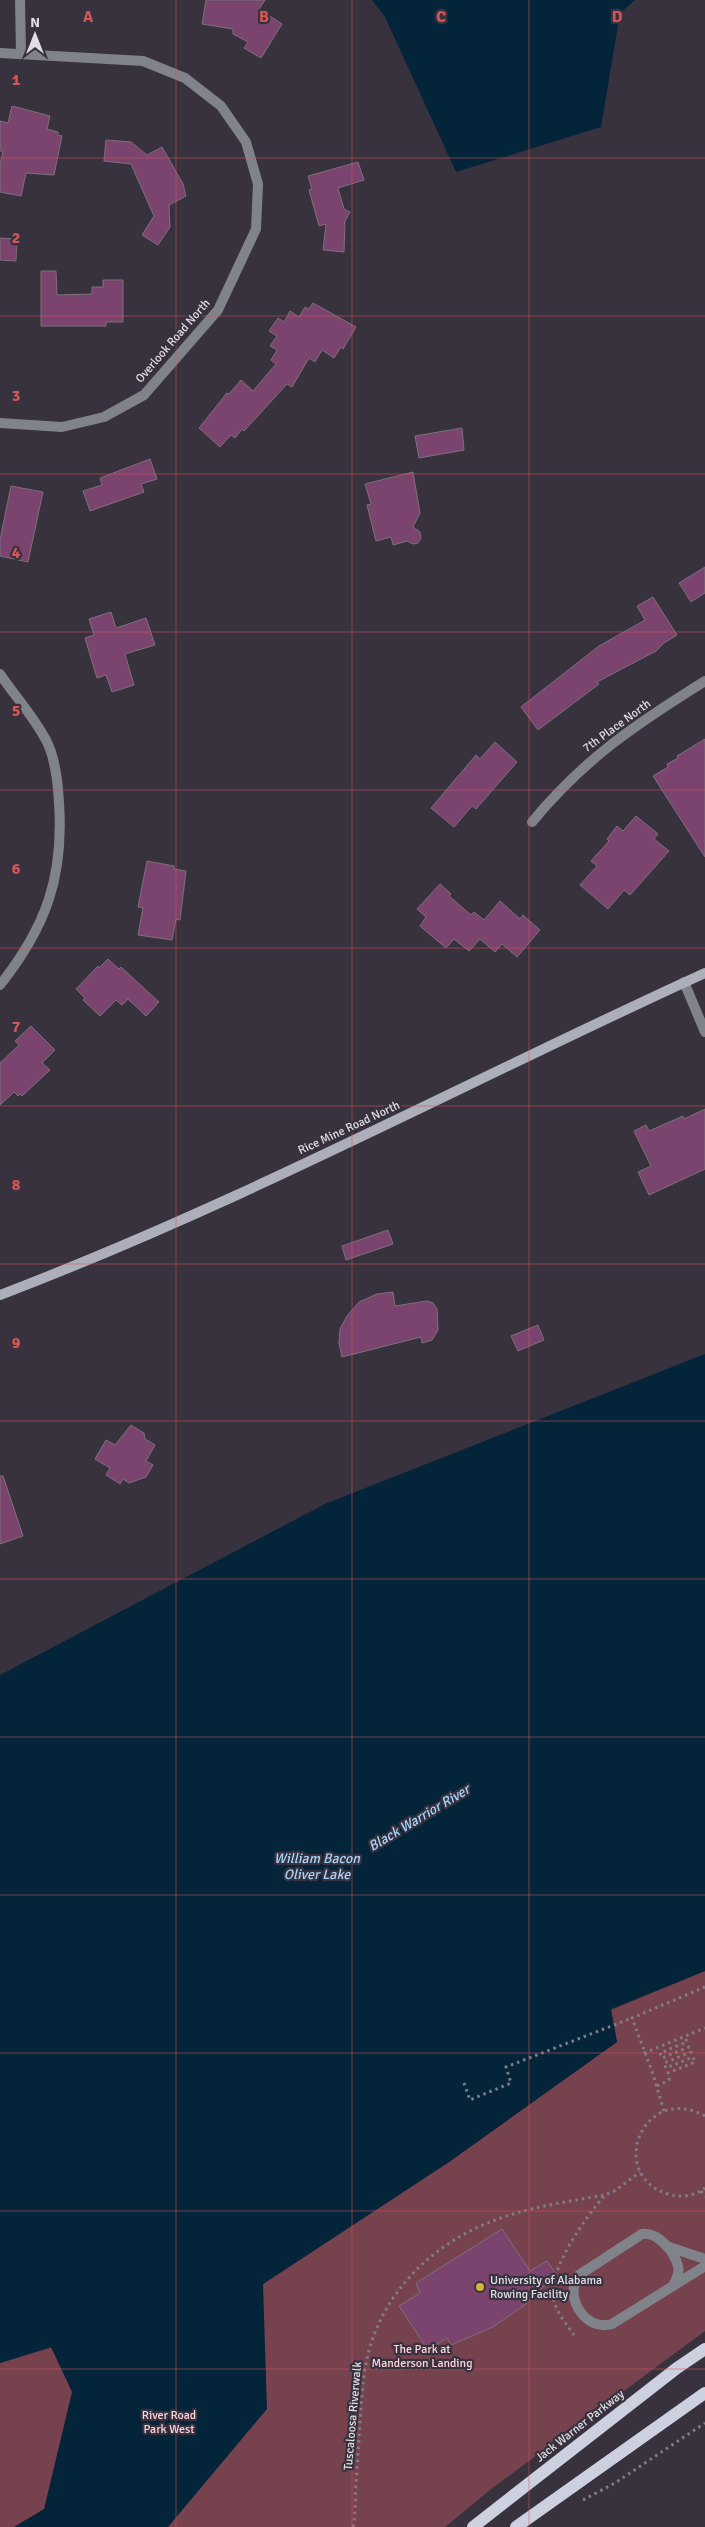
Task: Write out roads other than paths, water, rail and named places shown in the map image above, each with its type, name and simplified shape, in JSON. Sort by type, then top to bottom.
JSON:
[{"type":"main road","name":"Rice Mine Road North","points":[[0,1295],[70,1268],[230,1199],[705,973]]},
{"type":"main road","name":"Jack Warner Parkway","points":[[473,2527],[677,2368],[705,2349]]},
{"type":"main road","points":[[516,2527],[705,2393]]},
{"type":"street","points":[[20,0],[21,53]]},
{"type":"street","name":"Overlook Road North","points":[[0,53],[143,61],[185,78],[221,106],[246,142],[258,184],[256,229],[218,310],[144,395],[104,417],[62,427],[0,423]]},
{"type":"street","points":[[0,674],[47,741],[58,784],[61,830],[56,875],[44,917],[23,956],[0,985]]},
{"type":"street","name":"7th Place North","points":[[532,822],[555,794],[600,752],[637,724],[705,681]]},
{"type":"street","points":[[684,982],[705,1032]]},
{"type":"street","points":[[673,2286],[679,2273],[678,2266],[658,2236],[650,2233],[642,2234],[579,2275],[573,2283],[572,2291],[584,2316],[592,2324],[603,2327],[612,2324],[673,2286],[705,2266]]},
{"type":"street","points":[[666,2246],[705,2259]]},
{"type":"water","points":[[372,0],[635,0],[620,13],[601,127],[456,172],[385,17]]},
{"type":"water","name":"William Bacon Oliver Lake","points":[[705,1354],[705,1971],[611,2009],[617,2042],[449,2162],[263,2284],[267,2409],[168,2527],[14,2527],[44,2509],[72,2392],[51,2347],[0,2363],[0,1675],[325,1504]]},
{"type":"place","name":"University of Alabama Rowing Facility","points":[[480,2287]]},
{"type":"water label","name":"Black Warrior River","points":[[419,1818]]},
{"type":"park label","name":"The Park at Manderson Landing","points":[[422,2356]]},
{"type":"park label","name":"River Road Park West","points":[[169,2422]]}]
